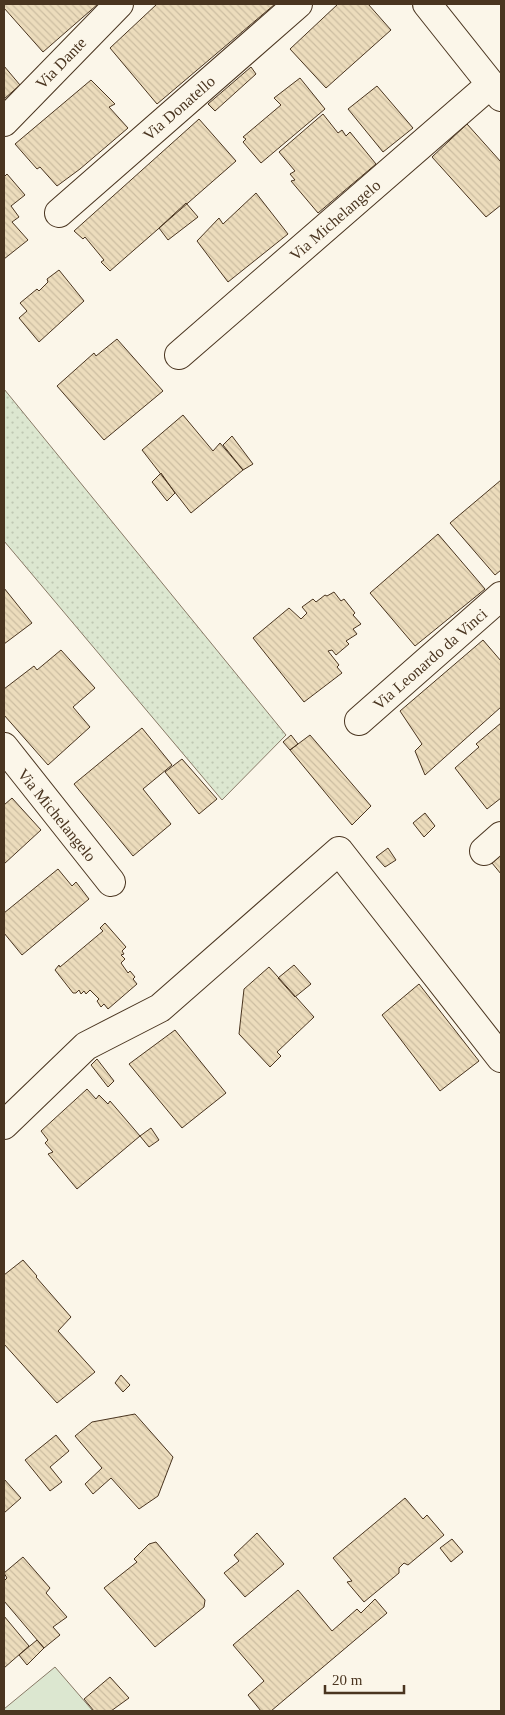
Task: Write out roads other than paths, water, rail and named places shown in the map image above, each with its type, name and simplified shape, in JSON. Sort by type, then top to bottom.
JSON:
[{"type":"street","name":"Via Dante","points":[[4,122],[119,4]]},
{"type":"street","name":"Via Donatello","points":[[59,213],[298,4]]},
{"type":"street","points":[[427,4],[496,91]]},
{"type":"street","name":"Via Michelangelo","points":[[179,355],[496,91]]},
{"type":"street","name":"Via Leonardo da Vinci","points":[[359,721],[501,596]]},
{"type":"street","name":"Via Michelangelo","points":[[4,747],[111,882]]},
{"type":"street","points":[[4,1125],[86,1046],[160,1008],[338,851],[501,1058]]}]
